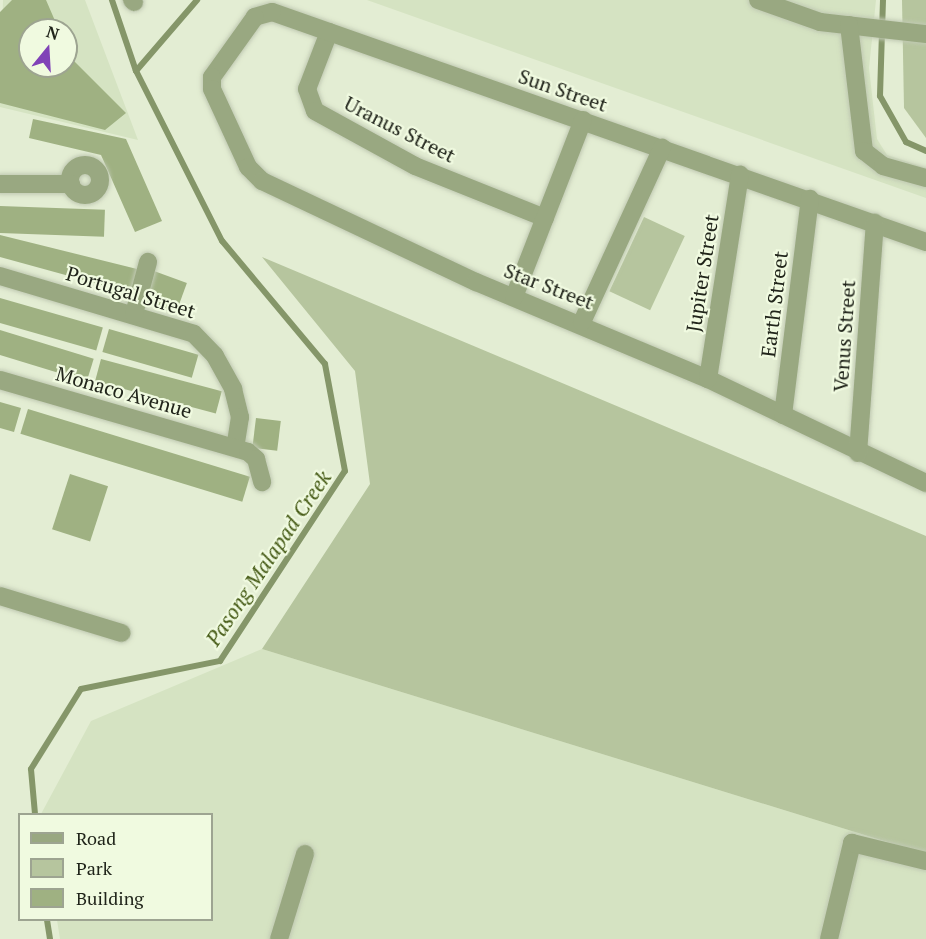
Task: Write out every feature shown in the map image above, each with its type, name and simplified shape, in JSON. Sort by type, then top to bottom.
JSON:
[{"type":"street","points":[[758,0],[820,22],[926,34],[926,27]]},
{"type":"street","name":"Sun Street","points":[[212,77],[264,12],[329,32],[740,174],[926,242]]},
{"type":"street","points":[[858,26],[864,151],[884,166],[926,178]]},
{"type":"street","name":"Uranus Street","points":[[329,32],[307,89],[315,111],[415,166],[545,218]]},
{"type":"street","name":"Star Street","points":[[212,77],[212,89],[248,167],[262,182],[514,297],[582,322],[708,379],[858,453],[926,483]]},
{"type":"street","points":[[514,297],[583,120]]},
{"type":"street","points":[[582,322],[662,148]]},
{"type":"street","name":"Jupiter Street","points":[[708,379],[740,174]]},
{"type":"street","points":[[0,184],[71,184]]},
{"type":"street","name":"Earth Street","points":[[783,415],[810,199]]},
{"type":"street","name":"Venus Street","points":[[858,453],[875,223]]},
{"type":"street","points":[[134,314],[148,262]]},
{"type":"street","name":"Portugal Street","points":[[0,276],[134,314],[194,334],[215,356],[237,402],[235,448]]},
{"type":"street","name":"Monaco Avenue","points":[[0,380],[235,448]]},
{"type":"street","points":[[235,448],[256,459],[262,482]]},
{"type":"street","points":[[0,596],[122,633]]},
{"type":"street","points":[[829,939],[852,843],[926,861]]},
{"type":"street","points":[[279,939],[305,854]]},
{"type":"shaded area","points":[[3,0],[85,0],[138,140],[0,107]]},
{"type":"shaded area","points":[[367,0],[876,0],[869,68],[877,139],[887,155],[926,168],[926,198]]},
{"type":"shaded area","points":[[262,649],[926,854],[926,939],[60,939],[57,921],[213,921],[213,813],[42,813],[91,721]]},
{"type":"green space","points":[[902,0],[926,0],[926,138],[904,108]]},
{"type":"green space","points":[[644,217],[685,236],[650,310],[609,291]]},
{"type":"green space","points":[[262,257],[926,536],[926,854],[262,649],[370,484],[355,371]]},
{"type":"building","points":[[12,0],[46,0],[54,18],[18,18],[18,78],[78,78],[78,65],[126,113],[105,130],[0,103],[0,12]]},
{"type":"building","points":[[33,119],[126,139],[162,221],[135,232],[101,155],[29,138]]},
{"type":"building","points":[[0,206],[105,210],[104,237],[0,233]]},
{"type":"building","points":[[0,235],[137,269],[131,293],[0,257]]},
{"type":"building","points":[[154,271],[187,283],[176,314],[143,302]]},
{"type":"building","points":[[0,298],[103,327],[96,351],[0,323]]},
{"type":"building","points":[[109,329],[198,355],[192,378],[102,352]]},
{"type":"building","points":[[0,330],[94,359],[87,382],[0,355]]},
{"type":"building","points":[[101,359],[222,391],[216,414],[95,381]]},
{"type":"building","points":[[0,402],[21,408],[14,432],[0,428]]},
{"type":"building","points":[[28,409],[250,477],[242,502],[20,434]]},
{"type":"building","points":[[256,418],[281,421],[277,451],[252,448]]},
{"type":"building","points":[[70,474],[108,486],[90,542],[52,529]]},
{"type":"waterway","name":"Pasong Malapad Creek","points":[[35,813],[31,769],[81,689],[220,661],[345,471],[325,364],[222,241],[136,71],[112,0]]},
{"type":"waterway","points":[[136,71],[197,0]]},
{"type":"waterway","points":[[883,0],[880,96],[906,142],[926,151]]},
{"type":"waterway","name":"Pasong Malapad Creek","points":[[47,921],[50,939]]}]
